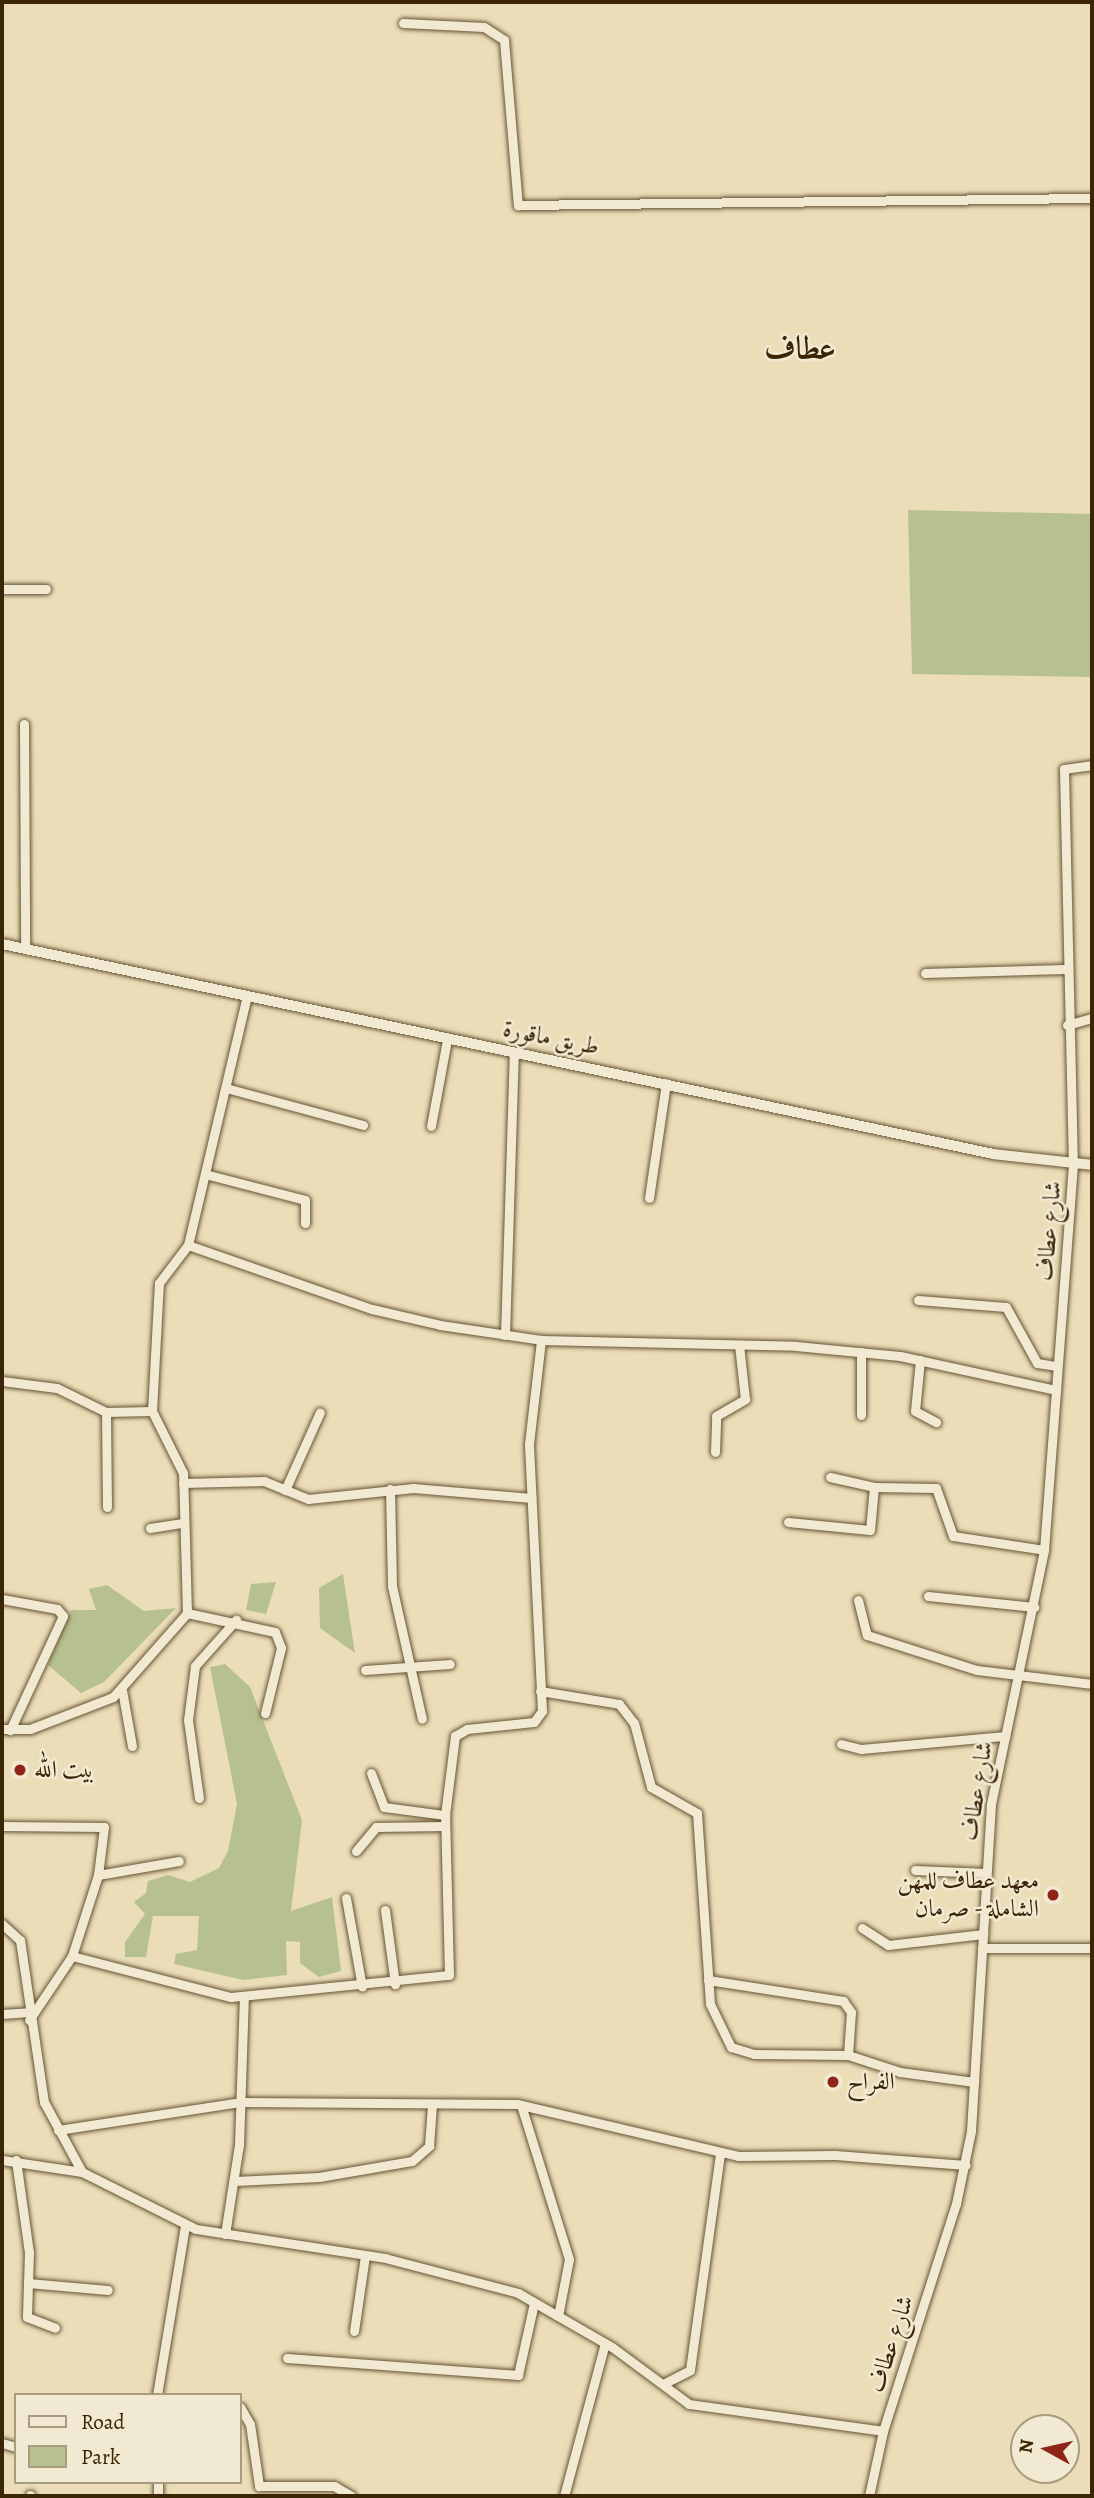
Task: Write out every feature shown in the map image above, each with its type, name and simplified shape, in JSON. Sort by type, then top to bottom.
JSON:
[{"type":"street","points":[[403,23],[484,27],[505,40],[518,205],[1092,198]]},
{"type":"street","points":[[2,589],[46,589]]},
{"type":"street","points":[[24,724],[25,949]]},
{"type":"street","name":"شارع عطاف","points":[[869,2496],[883,2431],[966,2165],[975,2082],[986,1873],[1005,1736],[1021,1678],[1044,1550],[1073,1166],[1065,969],[1064,769],[1092,765]]},
{"type":"street","name":"طريق ماقورة","points":[[2,944],[447,1040],[1073,1166],[1092,1165]]},
{"type":"street","points":[[925,973],[1065,969]]},
{"type":"street","points":[[2,1599],[60,1610],[63,1616],[6,1729],[30,1729],[122,1690],[187,1613],[183,1483],[177,1454],[152,1412],[160,1278],[188,1245],[247,996]]},
{"type":"street","points":[[1067,1025],[1092,1018]]},
{"type":"street","points":[[431,1126],[447,1040]]},
{"type":"street","points":[[505,1335],[514,1052]]},
{"type":"street","points":[[649,1198],[666,1083]]},
{"type":"street","points":[[226,1088],[363,1125]]},
{"type":"street","points":[[205,1174],[305,1200],[305,1223]]},
{"type":"street","points":[[188,1245],[372,1309],[505,1335],[541,1340],[739,1345],[861,1352],[920,1360],[1056,1390]]},
{"type":"street","points":[[918,1300],[1006,1307],[1037,1363],[1057,1366]]},
{"type":"street","points":[[72,1956],[244,1997],[441,1979],[453,1967],[445,1815],[455,1736],[467,1729],[534,1722],[542,1711],[529,1429],[541,1340]]},
{"type":"street","points":[[715,1452],[716,1416],[745,1399],[739,1345]]},
{"type":"street","points":[[861,1352],[861,1415]]},
{"type":"street","points":[[920,1360],[915,1411],[936,1422]]},
{"type":"street","points":[[2,1381],[57,1388],[106,1412],[152,1412]]},
{"type":"street","points":[[106,1412],[107,1507]]},
{"type":"street","points":[[285,1490],[320,1412]]},
{"type":"street","points":[[830,1477],[874,1487],[936,1488],[953,1536],[1044,1550]]},
{"type":"street","points":[[183,1483],[264,1481],[308,1499],[390,1489],[532,1498]]},
{"type":"street","points":[[788,1522],[870,1530],[874,1487]]},
{"type":"street","points":[[390,1489],[392,1586],[408,1668],[422,1719]]},
{"type":"street","points":[[150,1528],[183,1523]]},
{"type":"street","points":[[928,1596],[1034,1606]]},
{"type":"street","points":[[859,1600],[867,1635],[946,1663],[1021,1678],[1092,1684]]},
{"type":"street","points":[[187,1613],[271,1628],[281,1642],[265,1713]]},
{"type":"street","points":[[199,1798],[188,1715],[195,1666],[236,1620]]},
{"type":"street","points":[[365,1670],[450,1664]]},
{"type":"street","points":[[122,1690],[132,1746]]},
{"type":"street","points":[[540,1691],[619,1704],[634,1723],[651,1787],[697,1813],[713,2017],[738,2051],[848,2055],[900,2072],[975,2082]]},
{"type":"street","points":[[841,1744],[861,1749],[1005,1736]]},
{"type":"street","points":[[371,1773],[384,1807],[445,1815]]},
{"type":"street","points":[[2,1826],[101,1824],[98,1875],[72,1956],[29,2016]]},
{"type":"street","points":[[356,1851],[376,1827],[445,1826]]},
{"type":"street","points":[[98,1875],[179,1861]]},
{"type":"street","points":[[915,1871],[986,1873]]},
{"type":"street","points":[[346,1898],[362,1987]]},
{"type":"street","points":[[384,1910],[395,1984]]},
{"type":"street","points":[[2,1924],[20,1940],[39,2085],[58,2130],[82,2172]]},
{"type":"street","points":[[862,1928],[888,1945],[983,1934]]},
{"type":"street","points":[[982,1948],[1092,1948]]},
{"type":"street","points":[[708,1980],[843,2001],[850,2012],[848,2055]]},
{"type":"street","points":[[225,2234],[235,2181],[244,1997]]},
{"type":"street","points":[[2,2014],[29,2016]]},
{"type":"street","points":[[58,2130],[240,2102],[521,2105],[720,2153],[966,2165]]},
{"type":"street","points":[[235,2181],[318,2178],[412,2161],[429,2146],[432,2105]]},
{"type":"street","points":[[521,2105],[569,2259],[558,2316]]},
{"type":"street","points":[[663,2384],[690,2370],[720,2153]]},
{"type":"street","points":[[2,2160],[82,2172],[185,2225],[365,2256],[479,2280],[534,2303],[605,2343],[696,2405],[883,2431]]},
{"type":"street","points":[[16,2160],[28,2283],[27,2317],[55,2328]]},
{"type":"street","points":[[157,2393],[185,2225]]},
{"type":"street","points":[[354,2331],[365,2256]]},
{"type":"street","points":[[28,2283],[108,2290]]},
{"type":"street","points":[[287,2358],[518,2375],[534,2303]]},
{"type":"street","points":[[564,2496],[605,2343]]},
{"type":"street","points":[[242,2410],[250,2424],[259,2486],[334,2486],[351,2496]]},
{"type":"green space","points":[[908,510],[1092,514],[1092,677],[912,674]]},
{"type":"green space","points":[[343,1574],[355,1653],[320,1628],[319,1588]]},
{"type":"green space","points":[[276,1582],[266,1614],[246,1610],[251,1584]]},
{"type":"green space","points":[[107,1585],[144,1611],[176,1608],[104,1682],[81,1693],[48,1665],[71,1610],[96,1610],[89,1589]]},
{"type":"green space","points":[[225,1664],[250,1687],[302,1820],[291,1911],[332,1897],[341,1971],[319,1977],[300,1963],[300,1942],[286,1941],[287,1975],[243,1980],[174,1964],[176,1954],[197,1950],[199,1916],[153,1916],[146,1957],[125,1957],[125,1942],[145,1914],[134,1902],[146,1893],[148,1881],[168,1875],[190,1882],[219,1868],[228,1851],[237,1804],[210,1667]]},
{"type":"place","name":"بيت الله","points":[[20,1770]]},
{"type":"place","name":"معهد عطاف للمهن الشاملة - صرمان","points":[[1053,1895]]},
{"type":"place","name":"الفراح","points":[[833,2082]]},
{"type":"district","name":"عطاف","points":[[800,348]]}]
